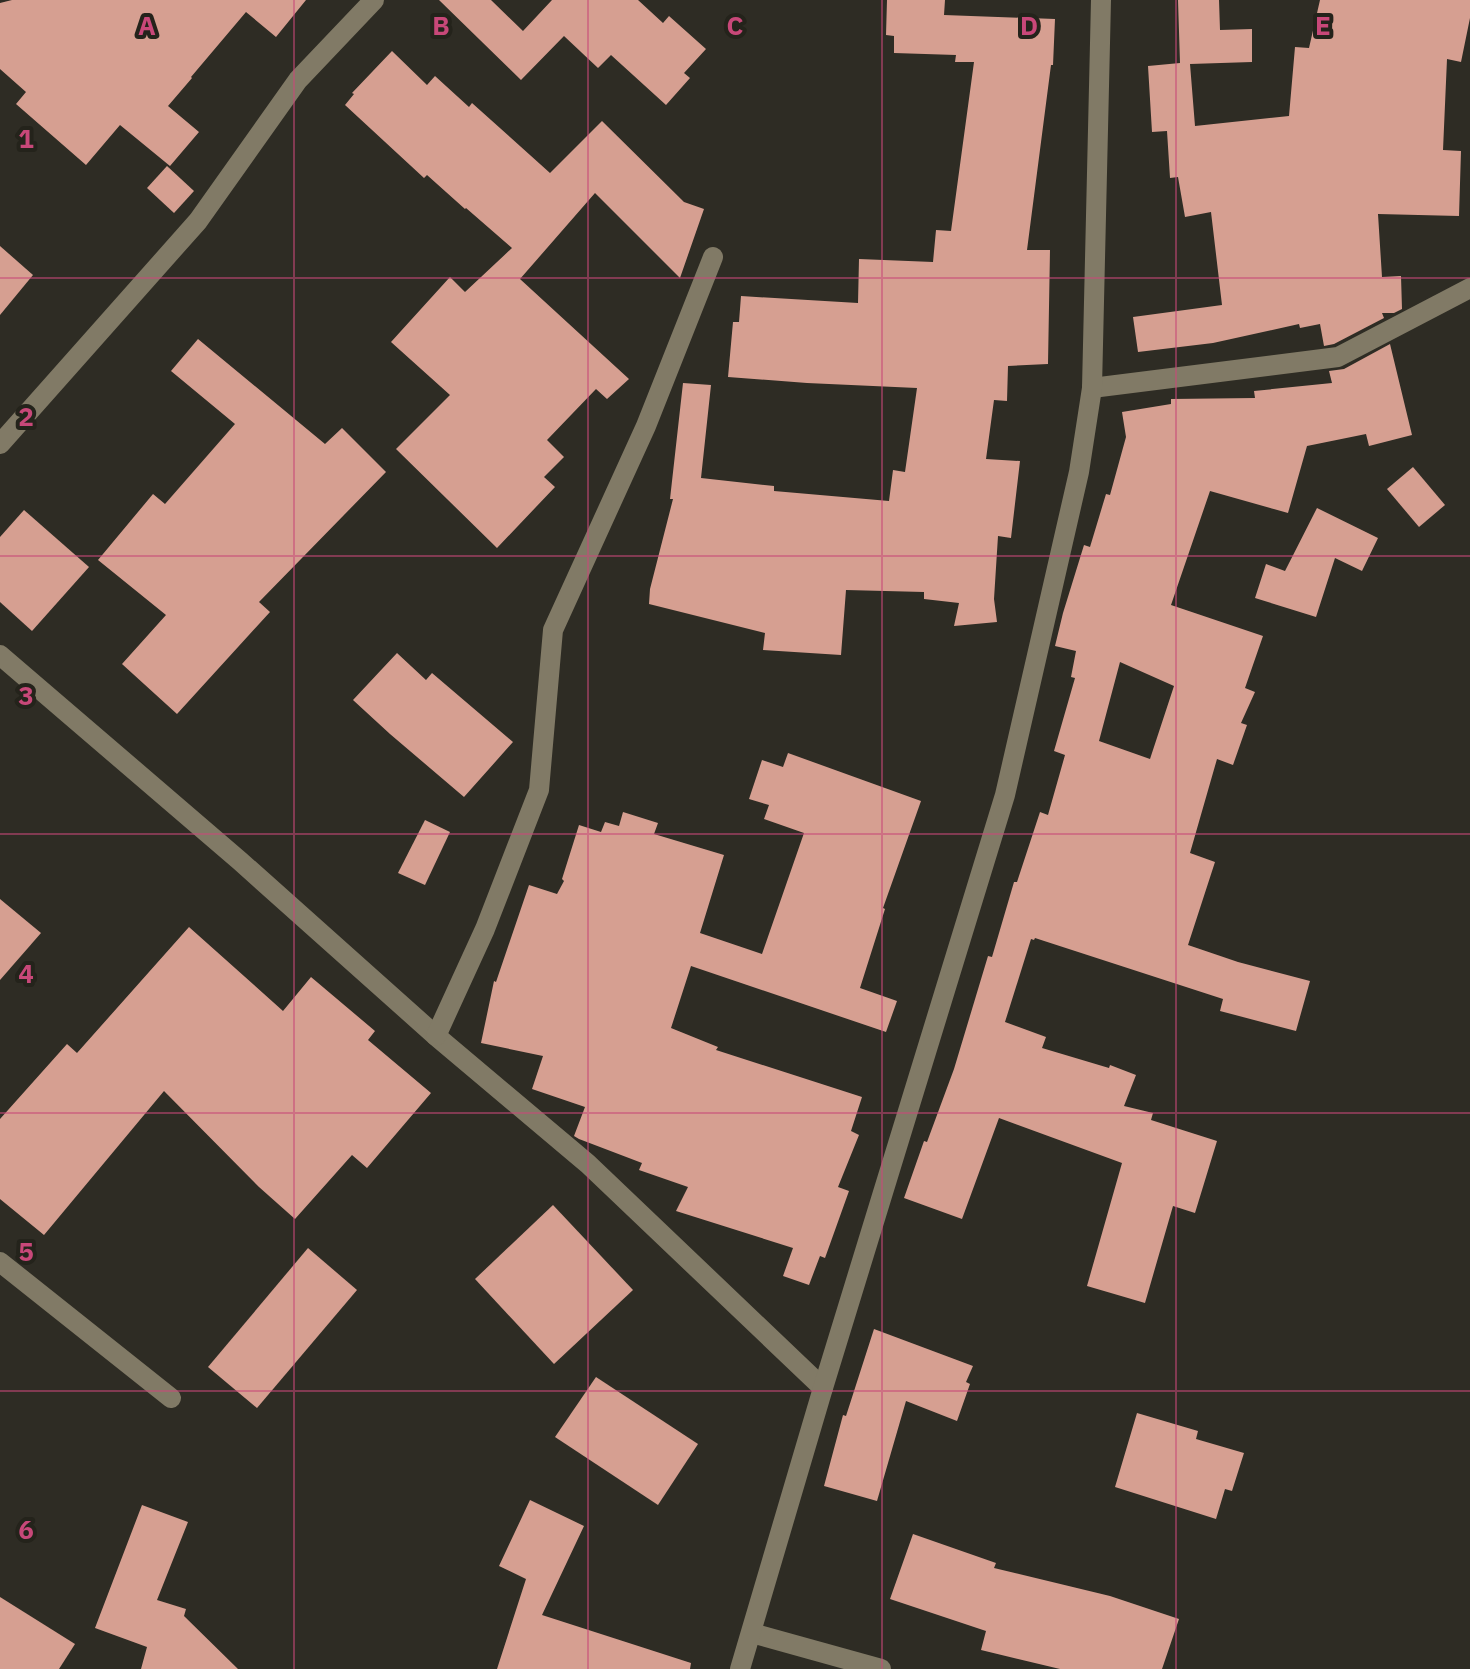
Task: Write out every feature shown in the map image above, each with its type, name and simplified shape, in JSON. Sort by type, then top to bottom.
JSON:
[{"type":"street","points":[[0,444],[198,221],[298,80],[374,0]]},
{"type":"street","points":[[740,1669],[1005,795],[1079,472],[1092,388],[1101,0]]},
{"type":"street","points":[[436,1036],[485,929],[539,790],[553,630],[646,426],[713,257]]},
{"type":"street","points":[[1092,388],[1338,357],[1470,288]]},
{"type":"street","points":[[0,655],[240,861],[436,1036],[588,1164],[823,1388]]},
{"type":"street","points":[[0,1262],[171,1398]]},
{"type":"street","points":[[752,1633],[881,1669]]},
{"type":"building","points":[[12,0],[306,0],[276,37],[246,12],[191,77],[168,106],[199,132],[170,166],[120,125],[86,165],[16,104],[26,92],[0,69],[0,3]]},
{"type":"building","points":[[439,0],[491,0],[523,31],[552,0],[638,0],[663,23],[669,16],[706,49],[684,73],[690,78],[666,105],[611,55],[598,68],[564,36],[521,80]]},
{"type":"building","points":[[887,0],[945,0],[944,15],[1055,19],[1053,65],[1027,250],[1050,250],[1048,364],[1008,366],[1007,401],[994,400],[986,459],[1020,461],[1011,538],[998,536],[994,599],[997,622],[954,626],[959,603],[924,599],[924,592],[846,590],[841,655],[763,650],[765,633],[649,604],[673,499],[670,499],[683,383],[711,385],[701,478],[774,486],[774,491],[889,501],[893,470],[905,472],[917,388],[728,377],[733,322],[739,322],[741,296],[858,303],[859,259],[933,262],[936,230],[951,231],[974,62],[955,62],[956,55],[894,53],[894,36],[886,35]]},
{"type":"building","points":[[1178,0],[1219,0],[1220,30],[1252,29],[1252,62],[1190,64],[1195,126],[1289,116],[1295,47],[1309,48],[1320,0],[1470,0],[1470,18],[1461,62],[1447,59],[1443,150],[1461,151],[1459,216],[1378,214],[1382,277],[1401,276],[1402,309],[1382,313],[1384,318],[1334,344],[1324,346],[1320,324],[1300,328],[1299,324],[1213,343],[1138,352],[1133,317],[1222,305],[1211,212],[1185,217],[1178,177],[1170,178],[1167,131],[1152,132],[1148,66],[1180,63]]},
{"type":"building","points":[[392,51],[427,85],[435,76],[469,107],[472,103],[550,173],[602,121],[684,202],[704,209],[680,278],[595,193],[520,279],[629,379],[607,399],[596,389],[547,440],[564,457],[544,477],[555,487],[497,548],[396,449],[450,395],[391,342],[450,277],[465,292],[512,248],[427,175],[424,178],[345,105],[352,93]]},
{"type":"building","points":[[167,166],[194,191],[174,213],[147,188]]},
{"type":"building","points":[[0,246],[33,275],[0,315]]},
{"type":"building","points":[[198,339],[325,444],[342,428],[386,472],[259,602],[270,612],[177,714],[122,664],[166,615],[98,560],[153,494],[165,504],[235,424],[171,371]]},
{"type":"building","points":[[1390,344],[1412,435],[1369,446],[1366,434],[1307,446],[1288,513],[1210,491],[1171,605],[1263,636],[1245,688],[1255,692],[1241,723],[1247,725],[1233,765],[1217,759],[1190,853],[1215,862],[1188,945],[1310,981],[1296,1031],[1220,1011],[1223,999],[1035,938],[1031,939],[1005,1022],[1046,1037],[1042,1048],[1109,1068],[1110,1065],[1136,1075],[1124,1106],[1153,1113],[1151,1120],[1217,1141],[1195,1213],[1173,1206],[1145,1303],[1087,1286],[1122,1163],[999,1118],[962,1219],[904,1198],[954,1069],[1014,882],[1017,882],[1040,812],[1048,815],[1065,755],[1054,751],[1075,678],[1071,677],[1076,651],[1055,646],[1084,545],[1090,547],[1106,494],[1110,495],[1126,437],[1122,412],[1171,404],[1171,399],[1255,398],[1254,391],[1332,383],[1329,371],[1344,369]],"holes":[[[1120,662],[1174,686],[1150,759],[1099,741]]]},
{"type":"building","points":[[1413,467],[1445,505],[1419,527],[1387,489]]},
{"type":"building","points":[[1317,508],[1378,538],[1362,571],[1335,558],[1316,617],[1255,598],[1266,564],[1285,571]]},
{"type":"building","points":[[24,510],[89,567],[32,631],[0,602],[0,537]]},
{"type":"building","points":[[397,653],[426,680],[432,673],[513,742],[464,797],[353,700]]},
{"type":"building","points":[[788,753],[921,801],[883,908],[860,988],[897,1001],[886,1032],[691,966],[671,1028],[718,1047],[716,1050],[862,1097],[851,1131],[859,1135],[838,1187],[849,1191],[825,1258],[820,1256],[809,1285],[783,1276],[793,1248],[676,1211],[688,1187],[639,1170],[642,1163],[574,1136],[585,1107],[532,1089],[543,1056],[481,1043],[494,981],[529,885],[557,894],[564,881],[562,879],[579,825],[601,832],[605,822],[619,826],[623,812],[658,823],[654,834],[724,855],[700,933],[762,954],[804,833],[764,819],[769,805],[749,799],[762,760],[783,767]]},
{"type":"building","points":[[425,820],[450,832],[425,885],[398,873]]},
{"type":"building","points":[[0,899],[41,933],[0,980]]},
{"type":"building","points":[[189,927],[283,1011],[311,977],[375,1031],[368,1040],[431,1093],[367,1168],[352,1155],[295,1219],[164,1091],[44,1235],[0,1199],[0,1119],[67,1044],[77,1053]]},
{"type":"building","points":[[553,1205],[633,1290],[554,1364],[475,1279]]},
{"type":"building","points":[[308,1248],[357,1290],[257,1408],[208,1367]]},
{"type":"building","points":[[874,1329],[973,1366],[957,1421],[906,1401],[877,1501],[824,1486],[843,1415],[846,1416]]},
{"type":"building","points":[[596,1377],[698,1444],[658,1505],[555,1437]]},
{"type":"building","points":[[1137,1413],[1198,1431],[1196,1439],[1244,1453],[1232,1491],[1225,1489],[1216,1519],[1115,1487]]},
{"type":"building","points":[[530,1500],[584,1526],[542,1615],[691,1663],[690,1669],[497,1669],[526,1579],[499,1566]]},
{"type":"building","points":[[142,1505],[188,1522],[157,1600],[186,1609],[184,1616],[238,1669],[141,1669],[147,1647],[95,1628]]},
{"type":"building","points":[[913,1534],[996,1563],[994,1568],[1110,1596],[1179,1619],[1162,1669],[1060,1669],[981,1650],[986,1631],[890,1599]]},
{"type":"building","points":[[0,1597],[75,1644],[59,1669],[0,1669]]}]
